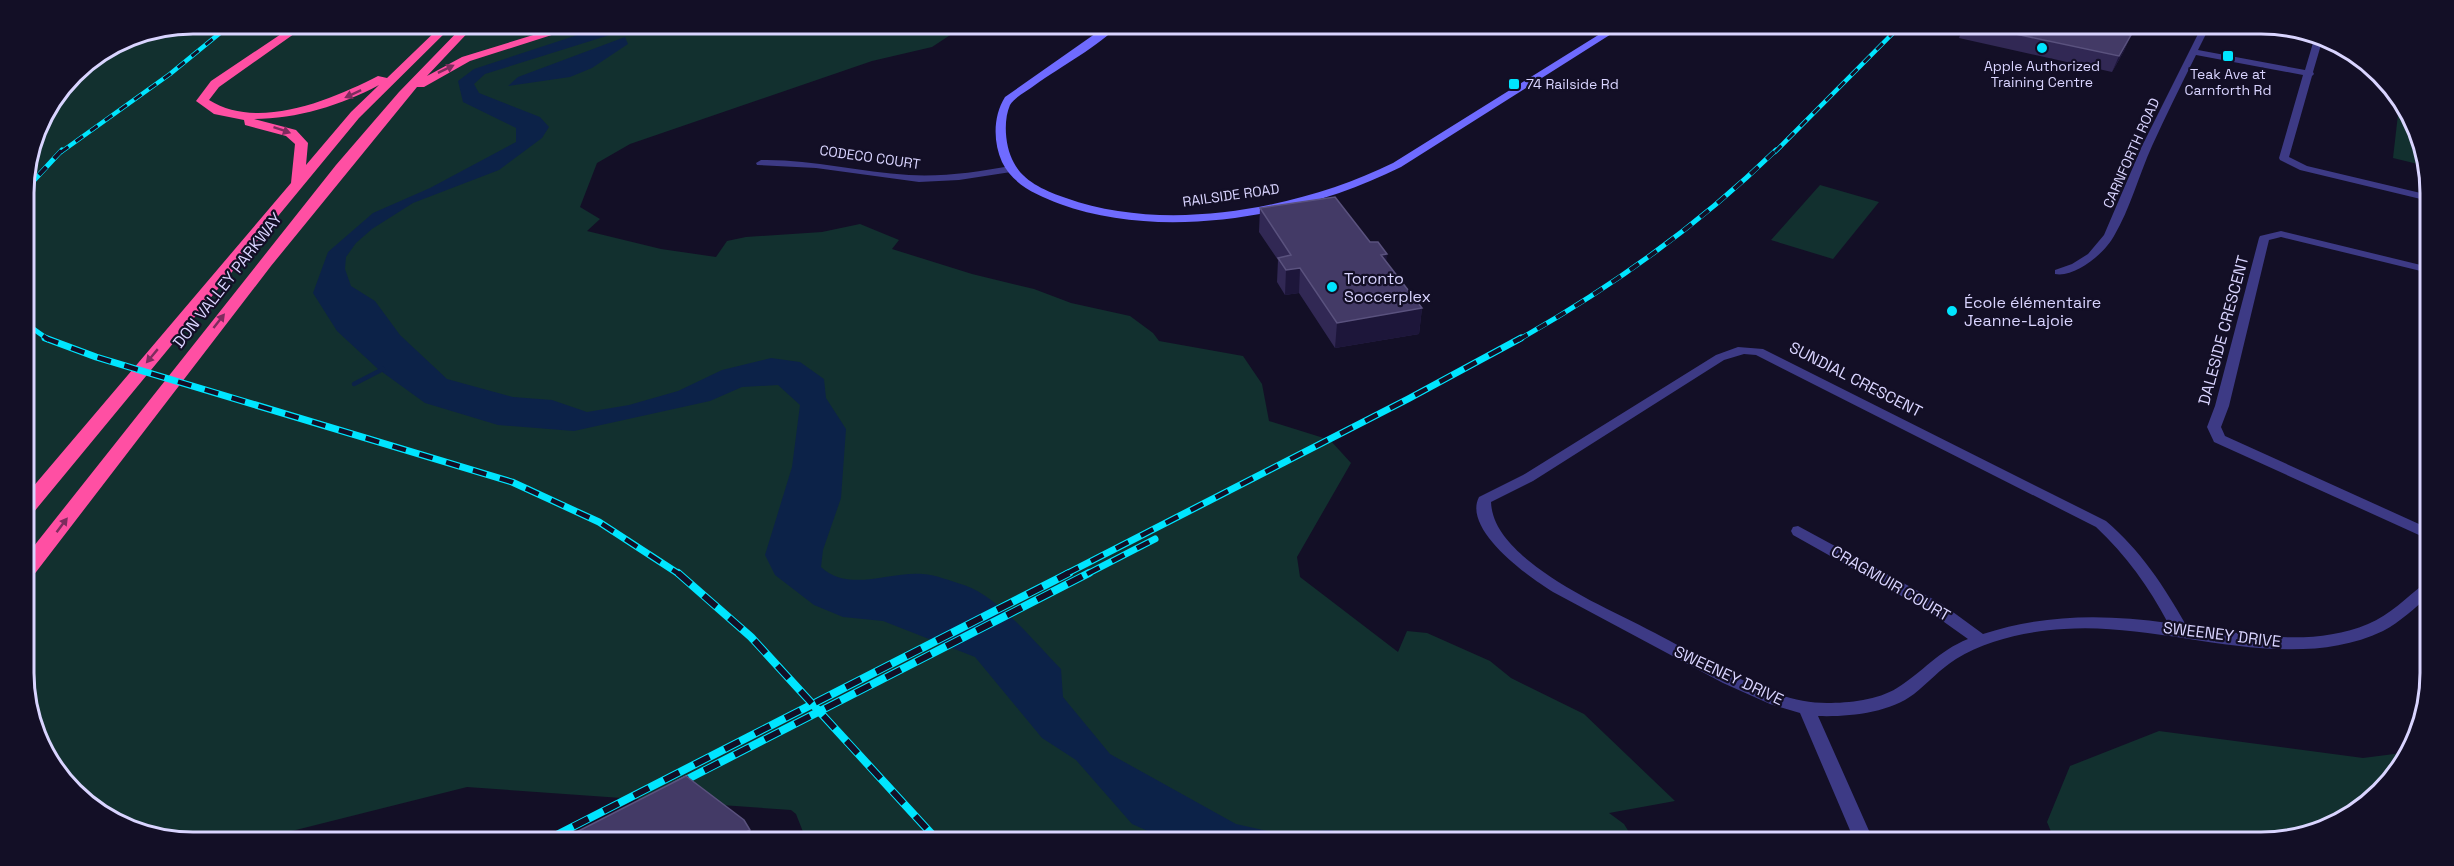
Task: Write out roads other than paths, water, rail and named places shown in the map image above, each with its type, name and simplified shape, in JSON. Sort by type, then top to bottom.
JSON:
[{"type":"highway","points":[[277,35],[208,81],[194,94],[193,102],[197,109],[207,113],[291,133],[302,143],[297,182]]},
{"type":"highway","points":[[287,35],[215,84],[202,101],[208,107],[237,114],[271,115],[303,110],[342,100],[404,65]]},
{"type":"highway","name":"DON VALLEY PARKWAY","points":[[34,498],[354,115],[437,35]]},
{"type":"highway","name":"DON VALLEY PARKWAY","points":[[34,563],[231,305],[374,125],[461,35]]},
{"type":"highway","points":[[397,101],[434,75],[466,59],[545,35]]},
{"type":"street","name":"RAILSIDE ROAD","points":[[1011,169],[1036,190],[1053,198],[1099,212],[1144,217],[1221,214],[1319,197],[1359,185],[1380,175],[1605,34]]},
{"type":"street","name":"CARNFORTH ROAD","points":[[2058,272],[2076,266],[2092,256],[2109,236],[2147,146],[2203,34]]},
{"type":"street","points":[[1011,169],[1006,160],[1001,130],[1003,107],[1026,85],[1100,35]]},
{"type":"street","points":[[2317,45],[2284,158],[2304,168],[2420,196]]},
{"type":"street","points":[[2195,52],[2310,74]]},
{"type":"street","name":"CODECO COURT","points":[[761,163],[806,162],[916,178],[960,177],[1011,169]]},
{"type":"street","name":"DALESIDE CRESCENT","points":[[2420,268],[2281,234],[2264,238],[2222,406],[2214,427],[2219,439],[2420,530]]},
{"type":"street","name":"SUNDIAL CRESCENT","points":[[1484,500],[1528,478],[1708,368],[1720,356],[1743,349],[1775,357],[2101,524],[2140,562],[2180,630]]},
{"type":"street","name":"SWEENEY DRIVE","points":[[1484,500],[1482,510],[1485,519],[1509,551],[1560,590],[1729,678],[1806,708],[1845,707],[1900,695],[1950,655],[1980,640],[2064,623],[2099,621],[2287,642],[2349,636],[2374,628],[2420,594]]},
{"type":"street","name":"CRAGMUIR COURT","points":[[1798,531],[1936,608],[1980,640]]},
{"type":"street","points":[[1806,708],[1860,831]]},
{"type":"water","points":[[578,35],[610,35],[485,74],[474,84],[479,93],[540,117],[549,127],[542,138],[499,170],[413,203],[372,229],[356,243],[346,257],[345,269],[351,286],[375,301],[400,335],[447,379],[513,397],[552,400],[587,412],[629,405],[678,391],[722,370],[771,358],[800,362],[824,379],[826,398],[846,429],[841,498],[823,550],[821,567],[832,575],[857,580],[910,574],[928,575],[944,578],[977,591],[1015,621],[1061,669],[1063,697],[1110,754],[1236,824],[1270,831],[1149,832],[1132,824],[1076,760],[1042,738],[975,657],[883,621],[843,617],[814,605],[775,575],[765,555],[792,467],[800,405],[778,385],[742,387],[710,401],[574,431],[498,425],[425,403],[378,369],[337,331],[313,293],[328,252],[373,213],[430,188],[516,142],[516,128],[463,102],[458,81],[474,69]]},
{"type":"water","points":[[625,37],[628,44],[592,68],[570,77],[508,86],[518,77]]},
{"type":"waterway","points":[[354,384],[383,369]]},
{"type":"railway","points":[[1775,152],[1892,34]]},
{"type":"railway","points":[[61,152],[170,74],[218,35]]},
{"type":"railway","points":[[36,178],[62,150]]},
{"type":"railway","points":[[1518,340],[1553,320],[1653,253],[1716,204],[1776,150]]},
{"type":"railway","points":[[35,330],[47,339]]},
{"type":"railway","points":[[1066,574],[1408,399],[1521,338]]},
{"type":"railway","points":[[47,339],[96,357],[512,482],[599,522],[679,574]]},
{"type":"railway","points":[[1087,574],[1155,539]]},
{"type":"railway","points":[[678,573],[751,637],[813,704]]},
{"type":"railway","points":[[813,704],[1069,573]]},
{"type":"railway","points":[[819,711],[1089,573]]},
{"type":"railway","points":[[563,832],[813,704]]},
{"type":"railway","points":[[813,704],[819,711]]},
{"type":"railway","points":[[674,786],[819,711]]},
{"type":"railway","points":[[819,711],[930,832]]},
{"type":"place","name":"Apple Authorized Training Centre","points":[[2042,48]]},
{"type":"place","name":"Teak Ave at Carnforth Rd","points":[[2228,56]]},
{"type":"place","name":"74 Railside Rd","points":[[1514,84]]},
{"type":"place","name":"Toronto Soccerplex","points":[[1332,287]]},
{"type":"place","name":"École élémentaire Jeanne-Lajoie","points":[[1952,311]]}]
